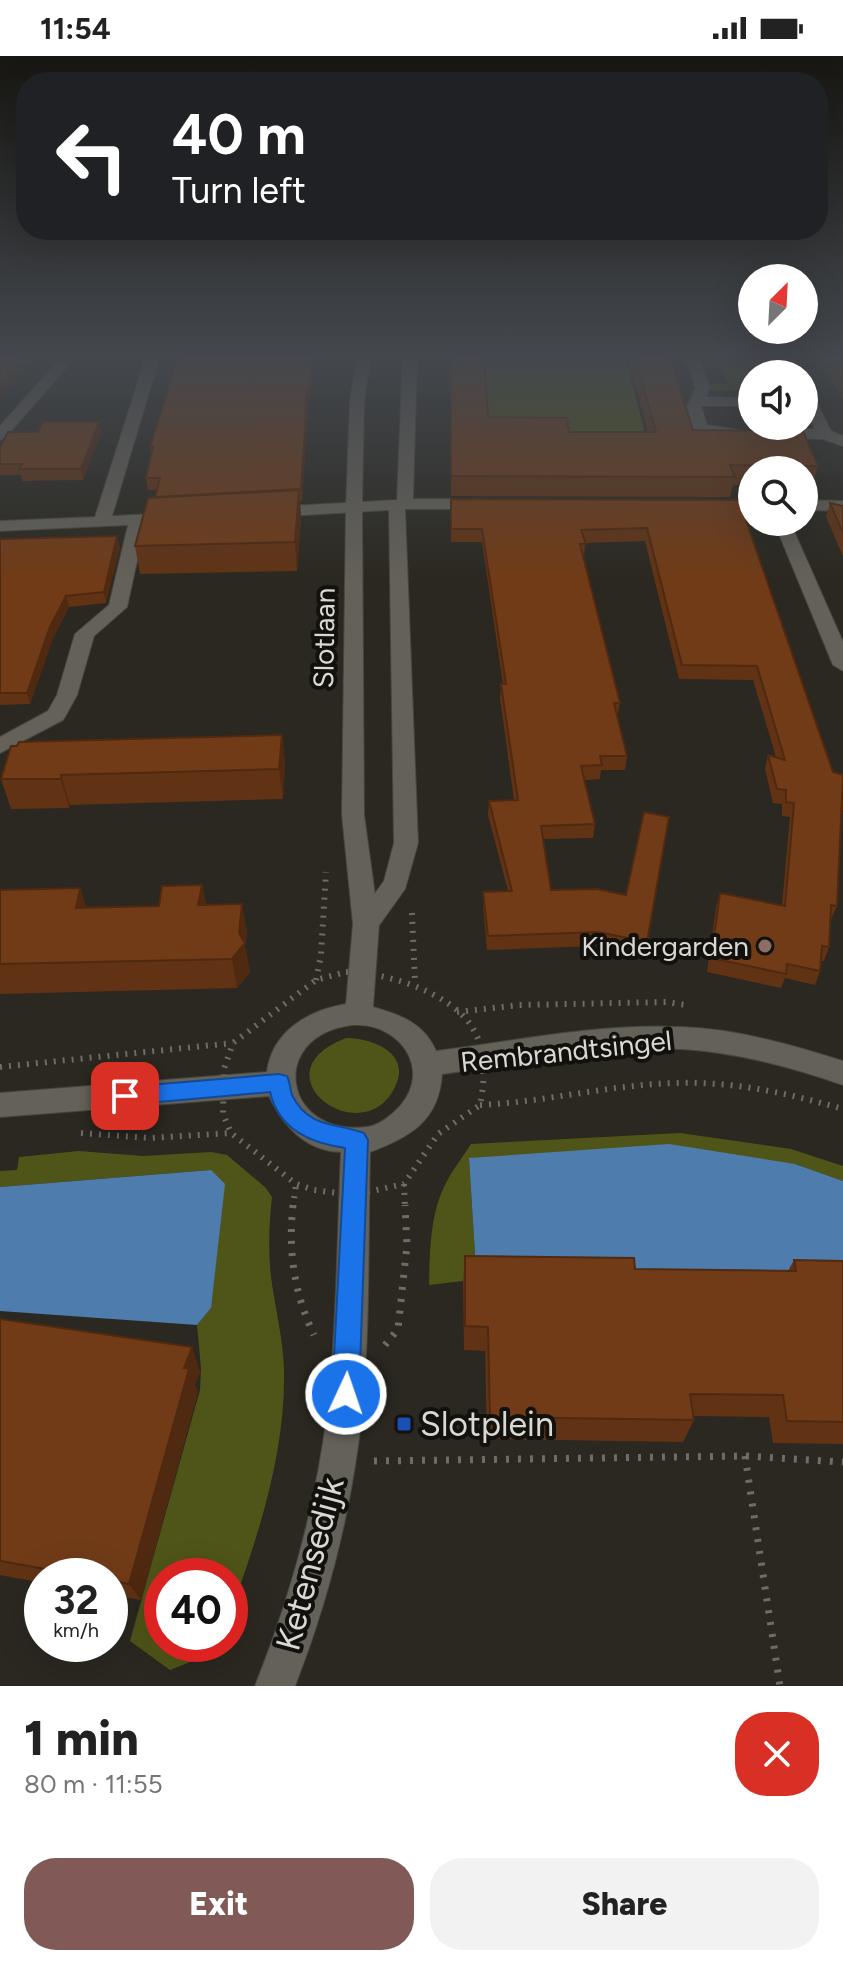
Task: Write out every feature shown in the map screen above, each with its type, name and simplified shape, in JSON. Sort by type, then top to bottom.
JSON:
[{"type":"street","points":[[102,522],[131,429]]},
{"type":"street","name":"Slotlaan","points":[[356,429],[353,815],[366,924],[359,1014]]},
{"type":"street","points":[[366,924],[396,883],[406,843],[401,505],[405,429]]},
{"type":"street","points":[[702,429],[706,432],[825,434],[843,441]]},
{"type":"street","points":[[822,429],[825,434]]},
{"type":"street","points":[[258,513],[401,505],[500,504]]},
{"type":"street","points":[[689,505],[738,505]]},
{"type":"street","points":[[818,505],[843,506]]},
{"type":"street","points":[[0,526],[198,517]]},
{"type":"street","points":[[0,746],[56,715],[67,695],[85,634],[118,607],[137,521]]},
{"type":"street","points":[[788,536],[843,665]]},
{"type":"street","points":[[338,1015],[379,1016],[412,1034],[423,1048],[429,1064],[429,1082],[424,1100],[413,1115],[397,1128],[378,1137],[356,1140],[318,1134],[303,1125],[282,1098],[279,1083],[281,1064],[289,1047],[302,1033],[338,1015]]},
{"type":"street","name":"Rembrandtsingel","points":[[429,1064],[628,1040],[682,1038],[785,1054],[843,1073]]},
{"type":"street","points":[[0,1105],[279,1083]]},
{"type":"street","name":"Ketensedijk","points":[[275,1686],[287,1658],[322,1532],[337,1461],[346,1394],[356,1140]]},
{"type":"path","points":[[0,1067],[233,1043],[316,980]]},
{"type":"path","name":"Rembrandtsingel","points":[[480,1105],[514,1104],[675,1083],[757,1089],[843,1109]]},
{"type":"path","points":[[78,1133],[150,1138],[231,1133],[296,1184],[290,1217],[291,1261],[302,1312],[317,1339]]},
{"type":"path","points":[[346,1394],[398,1329],[407,1245],[404,1184]]},
{"type":"path","points":[[337,1461],[745,1456],[843,1462]]},
{"type":"path","points":[[745,1456],[780,1686]]},
{"type":"green space","points":[[488,429],[644,429],[649,449],[489,449]]},
{"type":"green space","points":[[346,1038],[367,1041],[387,1050],[398,1065],[395,1087],[380,1106],[361,1113],[341,1110],[324,1101],[312,1087],[310,1070],[320,1053]]},
{"type":"green space","points":[[680,1133],[791,1149],[843,1166],[843,1181],[795,1164],[469,1158],[476,1270],[463,1281],[429,1285],[432,1232],[437,1207],[449,1178],[471,1144]]},
{"type":"green space","points":[[79,1151],[143,1156],[211,1152],[227,1155],[265,1187],[272,1197],[270,1267],[282,1346],[283,1400],[275,1463],[248,1563],[248,1558],[153,1558],[200,1390],[197,1325],[211,1308],[210,1170],[0,1187],[0,1171],[17,1170],[19,1157]]},
{"type":"green space","points":[[144,1591],[144,1651],[130,1641]]},
{"type":"green space","points":[[159,1662],[190,1662],[170,1670]]},
{"type":"water","points":[[669,1144],[795,1164],[843,1181],[843,1278],[476,1270],[469,1158]]},
{"type":"water","points":[[211,1170],[225,1184],[211,1308],[197,1325],[0,1311],[0,1187]]},
{"type":"building","points":[[39,429],[96,429],[81,469],[19,469],[22,464],[0,464],[0,447],[8,432],[38,432]]},
{"type":"building","points":[[155,429],[305,429],[301,489],[155,497],[160,478],[146,478],[153,446],[150,446]]},
{"type":"building","points":[[451,429],[738,430],[738,440],[807,440],[814,456],[738,456],[738,465],[730,465],[735,477],[451,476]]},
{"type":"building","points":[[299,490],[295,542],[135,546],[148,498]]},
{"type":"building","points":[[451,499],[738,500],[738,536],[751,536],[833,772],[843,775],[837,906],[831,905],[829,947],[822,946],[820,971],[787,964],[786,974],[711,958],[720,893],[785,906],[794,803],[786,802],[786,790],[777,789],[768,755],[785,760],[757,666],[682,665],[647,528],[581,530],[586,544],[580,544],[620,703],[614,703],[627,756],[600,756],[602,765],[581,766],[595,824],[541,826],[551,890],[597,889],[626,895],[644,812],[669,817],[647,942],[598,932],[488,936],[483,892],[512,891],[489,801],[518,800],[501,684],[506,684],[482,529],[451,529]]},
{"type":"building","points":[[830,503],[843,506],[843,533]]},
{"type":"building","points":[[117,536],[104,592],[66,596],[50,627],[27,693],[0,693],[0,539]]},
{"type":"building","points":[[282,735],[279,769],[1,779],[11,746],[17,746],[19,742]]},
{"type":"building","points":[[202,885],[198,905],[242,904],[239,933],[245,943],[232,959],[0,964],[0,890],[80,888],[76,908],[159,906],[162,886]]},
{"type":"building","points":[[465,1256],[634,1258],[635,1269],[796,1271],[794,1260],[843,1261],[843,1422],[787,1421],[783,1395],[690,1394],[694,1420],[490,1417],[488,1327],[465,1326]]},
{"type":"building","points":[[0,1319],[192,1347],[184,1368],[189,1369],[129,1584],[128,1558],[24,1558],[24,1565],[0,1561]]},
{"type":"place","name":"Kindergarden","points":[[765,946]]},
{"type":"place","name":"Slotplein","points":[[404,1424]]},
{"type":"route","points":[[125,1096],[279,1083],[290,1113],[303,1125],[318,1134],[356,1140],[346,1394]]}]
